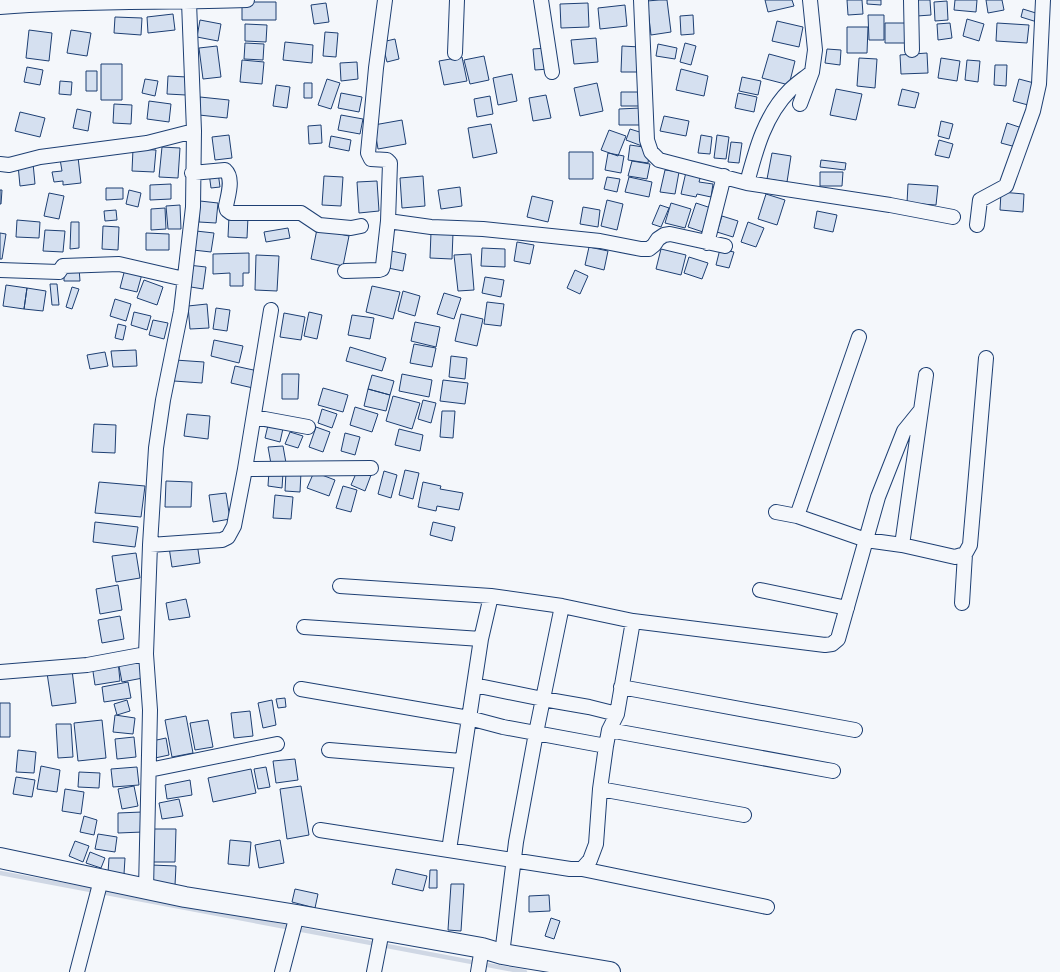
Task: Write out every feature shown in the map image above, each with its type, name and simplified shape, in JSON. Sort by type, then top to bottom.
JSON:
[{"type":"street","points":[[0,7],[41,4],[247,0]]},
{"type":"street","points":[[345,271],[382,269],[388,220],[390,163],[388,160],[371,159],[368,153],[376,68],[385,0]]},
{"type":"street","points":[[455,53],[457,0]]},
{"type":"street","points":[[541,0],[552,72]]},
{"type":"street","points":[[641,0],[647,140],[652,152],[659,160],[747,182],[890,205],[953,217]]},
{"type":"street","points":[[800,104],[812,72],[815,50],[810,0]]},
{"type":"street","points":[[911,0],[912,50]]},
{"type":"street","points":[[977,225],[980,200],[1006,186],[1034,111],[1039,84],[1043,0]]},
{"type":"street","points":[[146,889],[150,710],[146,654],[150,545],[156,448],[163,400],[180,311],[193,207],[192,173],[194,131],[189,2]]},
{"type":"street","points":[[747,182],[762,133],[774,110],[790,90],[812,72]]},
{"type":"street","points":[[0,164],[9,165],[40,157],[147,143],[194,131]]},
{"type":"street","points":[[192,173],[225,170],[229,174],[230,178],[226,206],[230,213],[302,213],[319,225],[351,228],[362,226]]},
{"type":"street","points":[[707,243],[724,176]]},
{"type":"street","points":[[388,220],[430,227],[483,229],[600,242],[641,249],[649,249],[658,239],[670,234],[725,246]]},
{"type":"street","points":[[0,270],[59,272],[63,266],[119,264],[184,279]]},
{"type":"street","points":[[150,545],[222,540],[228,537],[234,526],[254,417],[271,310]]},
{"type":"street","points":[[796,516],[859,338]]},
{"type":"street","points":[[962,603],[965,554],[970,545],[986,358]]},
{"type":"street","points":[[902,545],[926,375]]},
{"type":"street","points":[[340,586],[491,596],[562,606],[633,621],[825,646],[832,644],[838,639],[878,497],[904,431],[921,410]]},
{"type":"street","points":[[254,417],[308,427]]},
{"type":"street","points":[[245,469],[371,468]]},
{"type":"street","points":[[776,512],[796,516],[866,540],[902,545],[955,557],[965,554]]},
{"type":"street","points":[[760,590],[847,608]]},
{"type":"street","points":[[448,850],[481,639],[491,596]]},
{"type":"street","points":[[502,954],[514,860],[536,733],[562,606]]},
{"type":"street","points":[[582,869],[590,860],[596,844],[600,789],[606,746],[609,730],[617,714],[633,621]]},
{"type":"street","points":[[304,627],[481,639]]},
{"type":"street","points":[[0,672],[87,665],[146,654]]},
{"type":"street","points":[[474,685],[589,707],[617,714]]},
{"type":"street","points":[[621,687],[855,730]]},
{"type":"street","points":[[301,689],[469,718],[504,727],[606,746]]},
{"type":"street","points":[[609,730],[833,771]]},
{"type":"street","points":[[149,770],[277,744]]},
{"type":"street","points":[[329,750],[461,761]]},
{"type":"street","points":[[600,789],[744,815]]},
{"type":"street","points":[[320,830],[570,869],[582,869],[767,907]]},
{"type":"street","points":[[0,858],[100,884],[146,889],[381,936],[482,953],[502,954],[582,970],[610,972]]},
{"type":"street","points":[[77,972],[100,884]]},
{"type":"street","points":[[282,972],[296,920]]},
{"type":"street","points":[[374,972],[381,936]]},
{"type":"street","points":[[478,972],[482,953]]},
{"type":"building","points":[[667,0],[671,32],[651,35],[647,1]]},
{"type":"building","points":[[765,0],[792,0],[794,6],[768,12]]},
{"type":"building","points":[[847,0],[862,0],[863,14],[848,15]]},
{"type":"building","points":[[867,0],[881,0],[881,5],[867,4]]},
{"type":"building","points":[[916,0],[930,0],[931,15],[917,16]]},
{"type":"building","points":[[955,0],[977,0],[976,12],[954,10]]},
{"type":"building","points":[[986,0],[1002,0],[1004,10],[988,13]]},
{"type":"building","points":[[947,1],[948,20],[935,21],[934,2]]},
{"type":"building","points":[[242,2],[276,2],[276,20],[242,20]]},
{"type":"building","points":[[326,3],[329,22],[314,24],[311,5]]},
{"type":"building","points":[[588,3],[589,27],[561,28],[560,4]]},
{"type":"building","points":[[625,5],[627,26],[600,29],[598,8]]},
{"type":"building","points":[[1023,9],[1039,14],[1037,22],[1021,17]]},
{"type":"building","points":[[173,14],[175,30],[148,33],[147,17]]},
{"type":"building","points":[[693,15],[694,34],[681,35],[680,16]]},
{"type":"building","points":[[868,15],[884,15],[884,40],[869,40]]},
{"type":"building","points":[[115,17],[142,18],[141,35],[114,33]]},
{"type":"building","points":[[967,19],[984,24],[979,41],[963,36]]},
{"type":"building","points":[[200,20],[221,24],[218,41],[197,37]]},
{"type":"building","points":[[777,21],[803,27],[799,47],[772,41]]},
{"type":"building","points":[[885,23],[908,23],[908,43],[885,43]]},
{"type":"building","points":[[950,23],[952,38],[938,40],[937,24]]},
{"type":"building","points":[[997,23],[1029,25],[1027,43],[996,41]]},
{"type":"building","points":[[245,24],[267,25],[266,42],[245,41]]},
{"type":"building","points":[[847,27],[868,27],[867,53],[847,53]]},
{"type":"building","points":[[29,30],[52,33],[49,61],[26,58]]},
{"type":"building","points":[[71,30],[91,33],[87,56],[67,53]]},
{"type":"building","points":[[325,32],[338,33],[336,57],[323,56]]},
{"type":"building","points":[[596,38],[598,62],[574,64],[571,40]]},
{"type":"building","points":[[395,39],[399,59],[387,62],[382,42]]},
{"type":"building","points":[[285,42],[313,45],[312,63],[283,60]]},
{"type":"building","points":[[245,43],[264,44],[263,60],[244,59]]},
{"type":"building","points":[[685,43],[696,46],[691,65],[680,62]]},
{"type":"building","points":[[658,44],[677,48],[675,59],[656,56]]},
{"type":"building","points":[[217,46],[221,77],[203,79],[199,48]]},
{"type":"building","points":[[622,46],[640,47],[639,72],[621,72]]},
{"type":"building","points":[[547,48],[549,69],[535,70],[533,49]]},
{"type":"building","points":[[827,49],[841,50],[840,65],[825,63]]},
{"type":"building","points":[[927,53],[928,73],[901,74],[900,55]]},
{"type":"building","points":[[769,54],[795,61],[789,85],[762,78]]},
{"type":"building","points":[[484,56],[489,80],[470,84],[464,60]]},
{"type":"building","points":[[462,57],[467,81],[444,85],[439,61]]},
{"type":"building","points":[[859,58],[877,59],[875,88],[857,86]]},
{"type":"building","points":[[941,58],[960,61],[957,81],[938,78]]},
{"type":"building","points":[[242,60],[264,62],[262,84],[240,82]]},
{"type":"building","points":[[967,60],[980,61],[978,82],[965,80]]},
{"type":"building","points":[[357,62],[358,79],[341,81],[340,63]]},
{"type":"building","points":[[101,64],[122,64],[122,100],[101,100]]},
{"type":"building","points":[[995,65],[1007,65],[1006,86],[994,85]]},
{"type":"building","points":[[27,67],[43,70],[40,85],[24,82]]},
{"type":"building","points":[[681,69],[708,76],[704,96],[676,90]]},
{"type":"building","points":[[86,71],[97,71],[97,91],[86,91]]},
{"type":"building","points":[[512,74],[517,101],[498,105],[493,78]]},
{"type":"building","points":[[168,76],[187,77],[186,95],[167,94]]},
{"type":"building","points":[[742,77],[761,81],[758,95],[739,91]]},
{"type":"building","points":[[145,79],[158,81],[155,96],[142,93]]},
{"type":"building","points":[[327,79],[340,83],[331,109],[318,105]]},
{"type":"building","points":[[1019,79],[1034,83],[1028,105],[1013,101]]},
{"type":"building","points":[[60,81],[72,82],[71,95],[59,94]]},
{"type":"building","points":[[304,83],[312,83],[312,98],[304,98]]},
{"type":"building","points":[[597,83],[603,111],[580,116],[574,88]]},
{"type":"building","points":[[276,85],[290,87],[287,108],[273,106]]},
{"type":"building","points":[[836,89],[862,94],[856,120],[830,115]]},
{"type":"building","points":[[902,89],[919,93],[915,108],[898,105]]},
{"type":"building","points":[[621,92],[642,92],[642,106],[621,106]]},
{"type":"building","points":[[341,93],[362,97],[359,112],[338,108]]},
{"type":"building","points":[[738,93],[757,97],[754,112],[735,108]]},
{"type":"building","points":[[546,95],[551,118],[533,121],[529,98]]},
{"type":"building","points":[[490,96],[493,114],[477,117],[474,99]]},
{"type":"building","points":[[200,97],[229,100],[227,118],[199,115]]},
{"type":"building","points":[[149,101],[171,104],[169,122],[147,119]]},
{"type":"building","points":[[114,104],[132,105],[131,124],[113,123]]},
{"type":"building","points":[[640,108],[640,125],[619,125],[619,109]]},
{"type":"building","points":[[77,109],[91,112],[88,131],[73,128]]},
{"type":"building","points":[[20,112],[45,118],[40,137],[15,131]]},
{"type":"building","points":[[341,115],[363,119],[360,134],[338,130]]},
{"type":"building","points":[[664,116],[689,121],[686,136],[660,131]]},
{"type":"building","points":[[402,120],[406,144],[378,149],[374,125]]},
{"type":"building","points":[[941,121],[953,124],[949,139],[938,136]]},
{"type":"building","points":[[1007,123],[1022,128],[1016,147],[1001,143]]},
{"type":"building","points":[[491,124],[497,153],[473,158],[468,128]]},
{"type":"building","points":[[321,125],[322,143],[309,144],[308,126]]},
{"type":"building","points":[[630,129],[646,134],[642,146],[626,140]]},
{"type":"building","points":[[609,130],[626,136],[618,156],[601,150]]},
{"type":"building","points":[[229,135],[232,158],[215,160],[212,137]]},
{"type":"building","points":[[701,135],[712,137],[710,154],[698,153]]},
{"type":"building","points":[[717,135],[729,137],[726,159],[714,158]]},
{"type":"building","points":[[331,136],[351,140],[349,151],[329,147]]},
{"type":"building","points":[[939,140],[953,144],[949,158],[935,155]]},
{"type":"building","points":[[731,142],[742,143],[739,163],[728,162]]},
{"type":"building","points":[[630,145],[650,148],[648,163],[628,160]]},
{"type":"building","points":[[162,147],[180,148],[178,178],[159,177]]},
{"type":"building","points":[[133,149],[156,150],[154,172],[132,171]]},
{"type":"building","points":[[569,152],[593,152],[593,179],[569,179]]},
{"type":"building","points":[[608,153],[624,156],[621,173],[605,170]]},
{"type":"building","points":[[772,153],[791,156],[787,182],[767,179]]},
{"type":"building","points":[[78,157],[81,183],[63,185],[63,181],[54,182],[52,172],[62,171],[60,159]]},
{"type":"building","points":[[821,160],[846,163],[845,170],[820,167]]},
{"type":"building","points":[[632,161],[650,164],[647,179],[628,176]]},
{"type":"building","points":[[33,163],[35,184],[20,186],[18,165]]},
{"type":"building","points":[[665,170],[679,172],[675,194],[660,192]]},
{"type":"building","points":[[218,172],[220,187],[211,188],[209,173]]},
{"type":"building","points":[[686,172],[701,175],[699,182],[713,184],[711,197],[697,194],[696,197],[681,194]]},
{"type":"building","points":[[820,172],[843,172],[842,186],[820,186]]},
{"type":"building","points":[[324,176],[343,177],[341,206],[322,205]]},
{"type":"building","points":[[423,176],[425,206],[402,208],[400,178]]},
{"type":"building","points":[[607,177],[620,179],[617,192],[604,189]]},
{"type":"building","points":[[629,177],[652,182],[649,197],[625,192]]},
{"type":"building","points":[[377,181],[379,211],[359,213],[357,182]]},
{"type":"building","points":[[171,184],[171,199],[150,200],[150,185]]},
{"type":"building","points":[[908,184],[938,186],[936,205],[907,203]]},
{"type":"building","points":[[460,187],[462,206],[441,209],[438,190]]},
{"type":"building","points":[[106,188],[123,188],[123,199],[106,200]]},
{"type":"building","points":[[0,190],[2,190],[1,204],[0,204]]},
{"type":"building","points":[[129,190],[141,193],[138,207],[126,204]]},
{"type":"building","points":[[1001,192],[1024,194],[1023,212],[1000,210]]},
{"type":"building","points":[[49,193],[64,196],[59,219],[44,216]]},
{"type":"building","points":[[766,194],[785,200],[777,225],[758,219]]},
{"type":"building","points":[[532,196],[553,201],[548,222],[527,217]]},
{"type":"building","points":[[607,200],[623,204],[617,230],[601,226]]},
{"type":"building","points":[[200,201],[218,203],[216,223],[199,222]]},
{"type":"building","points":[[671,203],[691,209],[685,228],[665,223]]},
{"type":"building","points":[[696,203],[714,209],[706,233],[688,227]]},
{"type":"building","points":[[180,205],[181,229],[168,229],[166,206]]},
{"type":"building","points":[[660,205],[669,208],[661,227],[652,224]]},
{"type":"building","points":[[583,207],[600,210],[598,227],[580,224]]},
{"type":"building","points":[[165,208],[166,229],[151,230],[151,209]]},
{"type":"building","points":[[116,210],[117,220],[105,221],[104,211]]},
{"type":"building","points":[[817,211],[837,215],[833,232],[814,228]]},
{"type":"building","points":[[229,216],[248,217],[247,238],[228,237]]},
{"type":"building","points":[[722,216],[738,221],[733,237],[717,232]]},
{"type":"building","points":[[17,220],[40,222],[39,238],[16,237]]},
{"type":"building","points":[[71,222],[79,222],[79,248],[70,249]]},
{"type":"building","points":[[748,222],[764,228],[756,247],[741,242]]},
{"type":"building","points":[[103,226],[119,227],[118,250],[102,249]]},
{"type":"building","points":[[288,228],[290,238],[266,242],[264,232]]},
{"type":"building","points":[[317,229],[349,236],[343,266],[311,259]]},
{"type":"building","points":[[45,230],[65,231],[63,252],[43,251]]},
{"type":"building","points":[[196,231],[214,233],[211,252],[193,250]]},
{"type":"building","points":[[431,232],[453,233],[452,259],[430,258]]},
{"type":"building","points":[[0,233],[6,234],[2,259],[0,259]]},
{"type":"building","points":[[146,233],[169,234],[169,250],[146,250]]},
{"type":"building","points":[[517,242],[534,245],[530,264],[514,261]]},
{"type":"building","points":[[589,247],[608,251],[604,270],[585,265]]},
{"type":"building","points":[[482,248],[505,249],[505,267],[481,266]]},
{"type":"building","points":[[661,249],[686,255],[681,275],[656,269]]},
{"type":"building","points":[[720,249],[734,252],[729,268],[716,265]]},
{"type":"building","points":[[391,251],[406,254],[403,271],[388,268]]},
{"type":"building","points":[[249,253],[249,273],[243,273],[243,286],[230,286],[230,273],[213,274],[213,254]]},
{"type":"building","points":[[471,254],[474,290],[458,291],[454,255]]},
{"type":"building","points":[[256,255],[279,256],[277,291],[255,290]]},
{"type":"building","points":[[689,257],[708,263],[702,279],[684,273]]},
{"type":"building","points":[[188,265],[206,267],[203,289],[185,286]]},
{"type":"building","points":[[79,268],[80,281],[64,281],[64,269]]},
{"type":"building","points":[[125,269],[142,274],[137,292],[120,288]]},
{"type":"building","points":[[575,270],[588,276],[580,294],[567,288]]},
{"type":"building","points":[[485,277],[504,280],[501,297],[482,293]]},
{"type":"building","points":[[144,280],[163,287],[157,305],[137,298]]},
{"type":"building","points":[[50,284],[57,284],[59,305],[52,305]]},
{"type":"building","points":[[6,285],[27,288],[24,309],[3,306]]},
{"type":"building","points":[[372,286],[400,292],[393,319],[366,312]]},
{"type":"building","points":[[72,287],[79,289],[72,309],[66,307]]},
{"type":"building","points":[[27,288],[46,291],[43,311],[24,309]]},
{"type":"building","points":[[403,291],[420,296],[415,316],[398,311]]},
{"type":"building","points":[[444,293],[461,298],[454,319],[437,314]]},
{"type":"building","points":[[115,299],[131,304],[126,321],[110,316]]},
{"type":"building","points":[[487,302],[504,304],[501,326],[484,324]]},
{"type":"building","points":[[207,304],[209,328],[190,329],[188,306]]},
{"type":"building","points":[[216,308],[230,310],[227,331],[213,329]]},
{"type":"building","points":[[134,312],[151,316],[147,330],[131,325]]},
{"type":"building","points":[[309,312],[322,315],[317,339],[304,336]]},
{"type":"building","points":[[284,313],[305,317],[301,340],[280,337]]},
{"type":"building","points":[[461,314],[483,319],[477,346],[455,341]]},
{"type":"building","points":[[352,315],[374,318],[370,339],[348,335]]},
{"type":"building","points":[[153,320],[168,323],[164,339],[149,335]]},
{"type":"building","points":[[415,322],[440,327],[436,347],[411,341]]},
{"type":"building","points":[[118,324],[126,326],[123,340],[115,338]]},
{"type":"building","points":[[214,340],[243,346],[239,363],[211,356]]},
{"type":"building","points":[[414,344],[436,348],[432,367],[410,363]]},
{"type":"building","points":[[350,347],[386,358],[382,371],[346,361]]},
{"type":"building","points":[[136,350],[137,366],[113,367],[111,351]]},
{"type":"building","points":[[105,352],[108,366],[90,369],[87,355]]},
{"type":"building","points":[[451,356],[467,358],[465,379],[449,377]]},
{"type":"building","points":[[175,360],[204,362],[202,383],[174,381]]},
{"type":"building","points":[[235,366],[258,371],[253,388],[231,383]]},
{"type":"building","points":[[282,374],[299,374],[298,399],[282,399]]},
{"type":"building","points":[[402,374],[432,380],[429,397],[399,391]]},
{"type":"building","points":[[372,375],[394,381],[390,395],[368,389]]},
{"type":"building","points":[[443,380],[468,383],[465,404],[440,401]]},
{"type":"building","points":[[323,388],[348,395],[343,412],[318,405]]},
{"type":"building","points":[[368,389],[390,395],[386,411],[364,406]]},
{"type":"building","points":[[393,396],[420,403],[412,429],[386,421]]},
{"type":"building","points":[[423,400],[436,403],[431,423],[418,419]]},
{"type":"building","points":[[355,407],[378,414],[372,432],[350,425]]},
{"type":"building","points":[[322,409],[337,414],[332,428],[318,423]]},
{"type":"building","points":[[442,411],[455,411],[453,438],[440,437]]},
{"type":"building","points":[[187,414],[210,416],[208,439],[184,436]]},
{"type":"building","points":[[269,421],[284,424],[280,442],[265,438]]},
{"type":"building","points":[[94,424],[116,425],[115,453],[92,452]]},
{"type":"building","points":[[316,427],[330,432],[323,452],[309,447]]},
{"type":"building","points":[[399,429],[423,435],[420,451],[395,445]]},
{"type":"building","points":[[290,432],[303,436],[298,448],[285,444]]},
{"type":"building","points":[[345,433],[360,437],[355,455],[341,451]]},
{"type":"building","points":[[283,446],[286,463],[271,464],[268,447]]},
{"type":"building","points":[[358,469],[371,475],[365,491],[351,485]]},
{"type":"building","points":[[405,470],[419,473],[413,499],[399,495]]},
{"type":"building","points":[[269,471],[283,473],[282,488],[268,486]]},
{"type":"building","points":[[384,471],[397,475],[391,498],[378,494]]},
{"type":"building","points":[[286,472],[301,472],[300,492],[285,491]]},
{"type":"building","points":[[314,472],[335,480],[329,496],[307,488]]},
{"type":"building","points":[[166,481],[192,482],[191,507],[165,507]]},
{"type":"building","points":[[99,482],[145,486],[141,517],[95,513]]},
{"type":"building","points":[[423,482],[441,486],[440,489],[463,493],[459,510],[437,506],[436,511],[418,507]]},
{"type":"building","points":[[343,486],[357,490],[351,512],[336,508]]},
{"type":"building","points":[[226,493],[230,519],[213,522],[209,495]]},
{"type":"building","points":[[275,495],[293,497],[291,519],[273,518]]},
{"type":"building","points":[[95,522],[138,527],[135,547],[93,542]]},
{"type":"building","points":[[433,522],[455,527],[452,541],[430,535]]},
{"type":"building","points":[[197,543],[200,563],[172,567],[169,547]]},
{"type":"building","points":[[136,553],[140,578],[116,582],[112,556]]},
{"type":"building","points":[[118,585],[122,610],[100,614],[96,589]]},
{"type":"building","points":[[186,599],[190,617],[169,620],[166,603]]},
{"type":"building","points":[[120,616],[124,639],[102,643],[98,620]]},
{"type":"building","points":[[144,656],[148,677],[122,682],[118,661]]},
{"type":"building","points":[[118,661],[120,681],[95,685],[92,665]]},
{"type":"building","points":[[72,670],[76,703],[52,706],[47,673]]},
{"type":"building","points":[[128,682],[131,698],[104,702],[102,687]]},
{"type":"building","points":[[285,698],[286,707],[278,708],[276,699]]},
{"type":"building","points":[[127,700],[130,711],[117,715],[114,704]]},
{"type":"building","points":[[272,700],[276,725],[263,728],[258,703]]},
{"type":"building","points":[[0,703],[10,703],[10,737],[0,737]]},
{"type":"building","points":[[250,711],[253,736],[234,738],[231,713]]},
{"type":"building","points":[[115,715],[135,718],[133,734],[113,732]]},
{"type":"building","points":[[186,716],[193,753],[172,757],[165,720]]},
{"type":"building","points":[[102,720],[106,758],[78,761],[74,723]]},
{"type":"building","points":[[208,720],[213,747],[195,750],[190,723]]},
{"type":"building","points":[[56,724],[71,724],[73,757],[58,758]]},
{"type":"building","points":[[134,737],[136,757],[117,759],[115,739]]},
{"type":"building","points":[[166,738],[169,755],[155,758],[152,741]]},
{"type":"building","points":[[18,750],[36,752],[34,773],[16,772]]},
{"type":"building","points":[[295,759],[298,780],[276,783],[273,761]]},
{"type":"building","points":[[41,766],[60,770],[57,792],[37,789]]},
{"type":"building","points":[[137,767],[139,785],[113,787],[111,769]]},
{"type":"building","points":[[266,767],[270,787],[258,789],[254,769]]},
{"type":"building","points":[[251,769],[256,793],[213,802],[208,778]]},
{"type":"building","points":[[79,772],[100,773],[99,788],[78,787]]},
{"type":"building","points":[[16,777],[35,780],[32,797],[13,794]]},
{"type":"building","points":[[190,780],[192,795],[167,799],[165,785]]},
{"type":"building","points":[[134,786],[138,806],[122,809],[118,789]]},
{"type":"building","points":[[301,786],[309,835],[287,839],[280,789]]},
{"type":"building","points":[[65,789],[84,792],[81,814],[62,811]]},
{"type":"building","points":[[179,799],[183,816],[162,819],[159,803]]},
{"type":"building","points":[[142,812],[143,832],[118,833],[118,813]]},
{"type":"building","points":[[84,816],[97,820],[94,835],[80,832]]},
{"type":"building","points":[[153,829],[176,829],[175,862],[152,862]]},
{"type":"building","points":[[98,834],[117,837],[115,852],[95,849]]},
{"type":"building","points":[[230,840],[251,842],[249,866],[228,864]]},
{"type":"building","points":[[280,840],[284,863],[259,868],[255,845]]},
{"type":"building","points":[[75,841],[89,846],[83,862],[69,856]]},
{"type":"building","points":[[90,852],[105,858],[101,868],[86,863]]},
{"type":"building","points":[[109,858],[125,858],[124,874],[108,873]]},
{"type":"building","points":[[151,865],[176,866],[175,885],[150,884]]},
{"type":"building","points":[[396,869],[427,876],[423,891],[392,884]]},
{"type":"building","points":[[430,870],[437,870],[437,888],[429,888]]},
{"type":"building","points":[[451,884],[464,884],[461,931],[448,930]]},
{"type":"building","points":[[295,889],[318,894],[315,908],[292,902]]},
{"type":"building","points":[[549,895],[550,911],[529,912],[529,896]]},
{"type":"building","points":[[551,918],[560,921],[554,939],[545,936]]},
{"type":"waterway","points":[[0,873],[525,972]]}]
